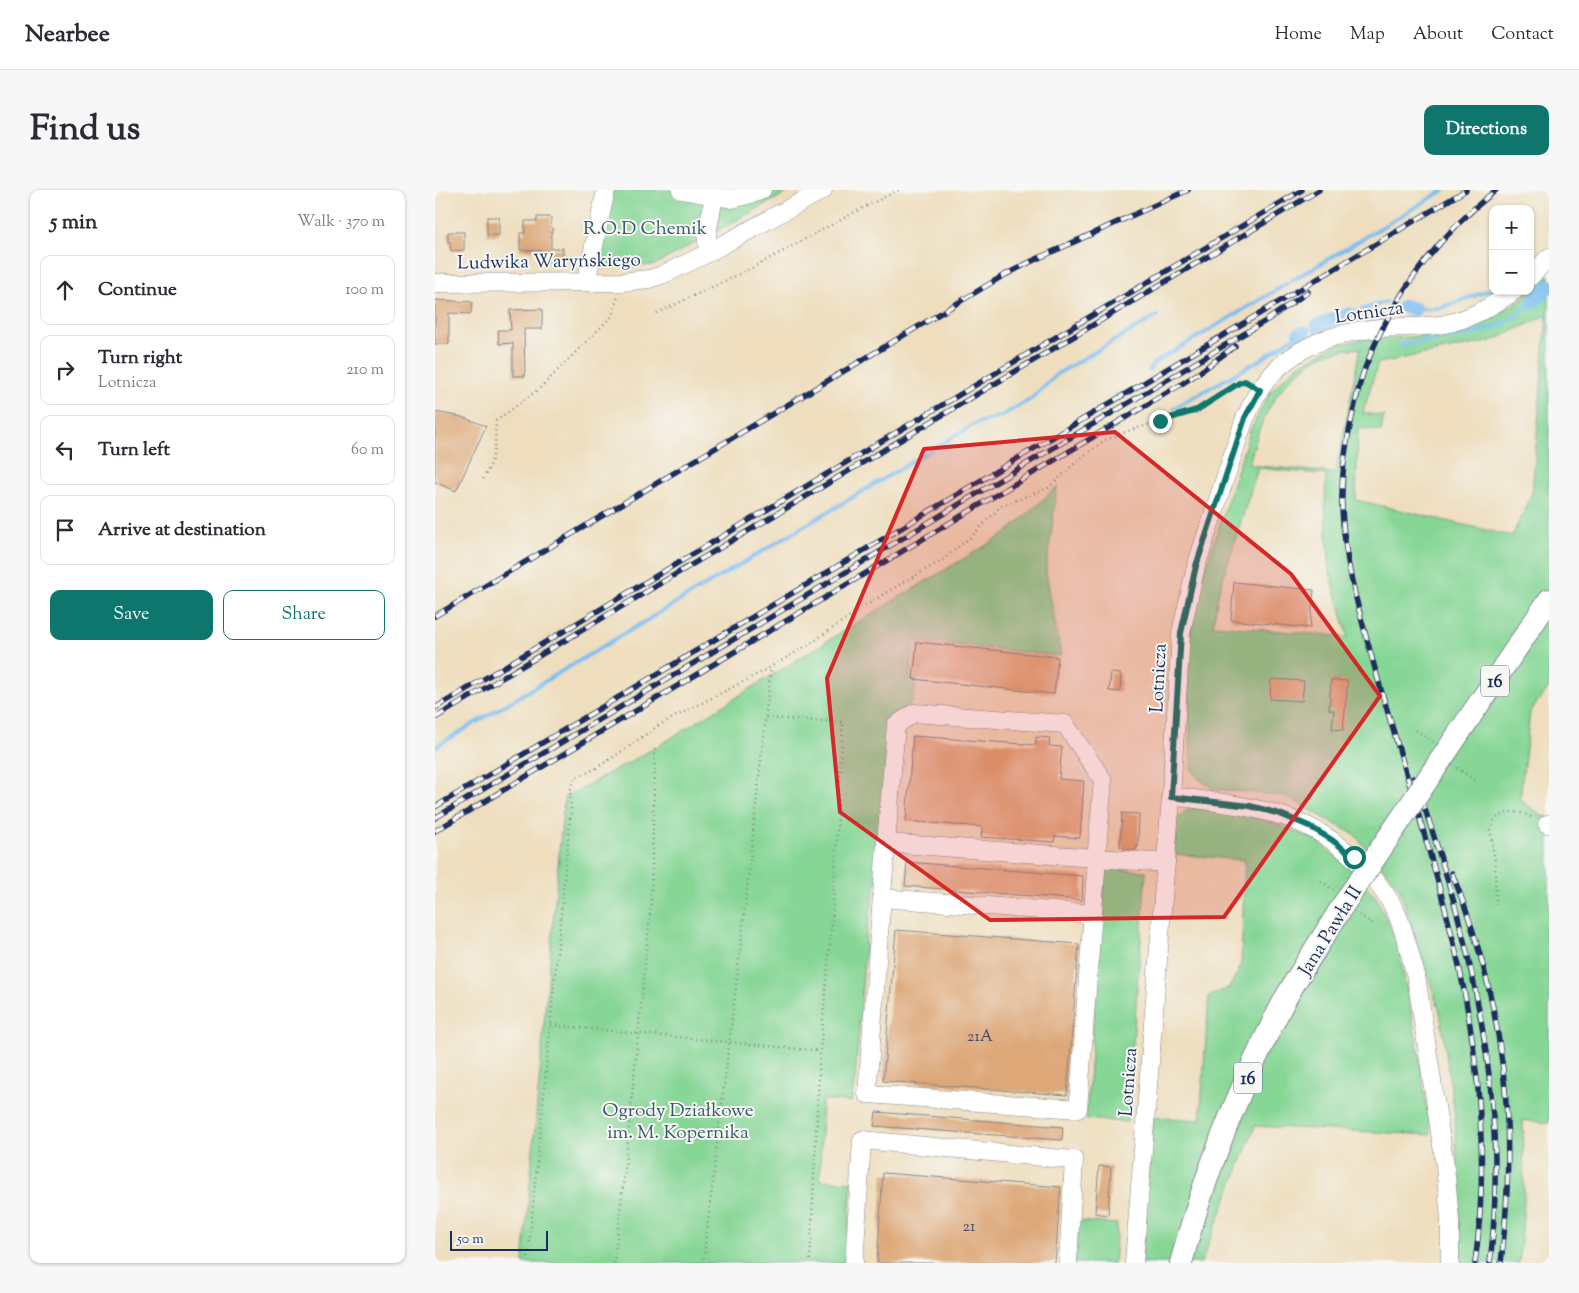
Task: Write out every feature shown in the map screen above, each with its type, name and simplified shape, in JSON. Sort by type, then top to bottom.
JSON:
[{"type":"main road","name":"Jana Pawła II","points":[[1181,1263],[1192,1220],[1205,1182],[1249,1075],[1283,1005],[1346,904],[1549,600]]},
{"type":"street","points":[[588,282],[588,274],[606,190]]},
{"type":"street","points":[[681,190],[715,193],[733,199],[762,190]]},
{"type":"street","name":"Ludwika Waryńskiego","points":[[435,284],[622,282],[662,276],[712,251],[823,190]]},
{"type":"street","points":[[712,251],[707,242],[707,236],[715,193]]},
{"type":"street","points":[[1534,273],[1549,257]]},
{"type":"street","name":"Lotnicza","points":[[1134,1263],[1171,797],[1181,633],[1196,566],[1245,418],[1270,376],[1293,355],[1323,340],[1361,331],[1444,324],[1462,320],[1478,313],[1507,295]]},
{"type":"street","points":[[914,713],[1065,724],[1103,780],[1097,858],[1078,1109],[867,1094],[896,725],[914,713]]},
{"type":"street","points":[[1171,797],[1250,806],[1280,814],[1309,826],[1332,840],[1354,857],[1381,887],[1397,913],[1416,976],[1445,1165],[1450,1220],[1450,1263]]},
{"type":"street","points":[[886,843],[1166,863]]},
{"type":"street","points":[[882,898],[1093,914]]},
{"type":"street","points":[[854,1263],[863,1140],[1074,1160],[1068,1263]]},
{"type":"path","points":[[657,314],[899,190]]},
{"type":"path","points":[[483,479],[491,466],[496,446],[496,421],[540,388],[612,316],[622,282]]},
{"type":"path","points":[[528,1257],[571,809],[570,791],[575,778],[595,769],[659,725],[771,667],[810,644],[851,614],[941,561],[973,535],[1001,506],[1049,488],[1081,458],[1105,440],[1197,410],[1245,381],[1260,390]]},
{"type":"path","points":[[703,1263],[771,667]]},
{"type":"path","points":[[766,718],[843,722],[832,922],[820,1052],[810,1263]]},
{"type":"path","points":[[1416,730],[1445,758],[1476,780]]},
{"type":"path","points":[[614,1263],[651,903],[655,748]]},
{"type":"path","points":[[1496,906],[1495,861],[1490,830],[1495,819],[1507,812],[1521,814],[1548,824]]},
{"type":"path","points":[[1321,881],[1346,904],[1375,925]]},
{"type":"path","points":[[551,1026],[820,1052]]},
{"type":"highlighted area","points":[[1115,432],[1291,574],[1380,696],[1224,917],[990,920],[840,812],[827,678],[924,449]]},
{"type":"green space","name":"R.O.D Chemik","points":[[613,190],[792,190],[654,265],[598,268]]},
{"type":"green space","points":[[1549,275],[1549,687],[1530,712],[1520,799],[1542,816],[1549,817],[1549,1123],[1523,1120],[1524,1203],[1519,1263],[1461,1263],[1455,1117],[1440,1012],[1399,887],[1355,835],[1285,796],[1213,789],[1197,777],[1191,768],[1188,663],[1194,598],[1250,431],[1270,392],[1298,365],[1336,345],[1364,339],[1412,337],[1459,330],[1513,305],[1525,295],[1534,295],[1534,288]],"holes":[[[1547,315],[1532,493],[1512,536],[1356,500],[1358,428],[1381,431],[1384,416],[1363,413],[1378,363],[1492,341]],[[1360,348],[1336,473],[1249,465],[1266,413],[1285,384],[1312,362],[1329,353]],[[1258,468],[1326,475],[1325,509],[1330,572],[1348,637],[1213,625],[1218,594]]]},
{"type":"green space","name":"Ogrody Działkowe im. M. Kopernika","points":[[1057,487],[1046,572],[1061,656],[914,640],[910,679],[917,680],[912,702],[891,723],[878,872],[866,935],[855,1079],[851,1102],[822,1100],[820,1180],[852,1182],[846,1263],[523,1263],[564,798],[655,748],[853,625],[1005,534]]},
{"type":"green space","points":[[1193,808],[1253,815],[1314,839],[1350,868],[1376,897],[1397,942],[1417,1042],[1431,1135],[1255,1126],[1201,1263],[1141,1263],[1152,1117],[1200,1120],[1209,996],[1229,988],[1241,966],[1245,860],[1174,854],[1174,832],[1177,821],[1186,811]]},
{"type":"green space","points":[[1105,869],[1146,871],[1127,1122],[1086,1119]]},
{"type":"green space","points":[[1078,1221],[1117,1224],[1114,1263],[1075,1263]]},
{"type":"building","points":[[487,217],[499,217],[499,235],[487,235]]},
{"type":"building","points":[[537,217],[551,217],[551,227],[553,230],[551,233],[551,249],[563,248],[563,261],[549,262],[549,251],[520,250],[520,233],[525,233],[525,221],[537,221]]},
{"type":"building","points":[[448,232],[464,232],[464,250],[451,251],[450,242],[448,242]]},
{"type":"building","points":[[435,300],[472,302],[471,314],[449,313],[449,344],[435,344]]},
{"type":"building","points":[[542,309],[542,329],[524,329],[525,376],[513,376],[513,343],[499,344],[498,330],[511,330],[510,310]]},
{"type":"building","points":[[435,412],[462,417],[486,426],[456,491],[435,482]]},
{"type":"building","points":[[1234,582],[1314,590],[1310,628],[1231,620]]},
{"type":"building","points":[[917,642],[1058,657],[1054,694],[913,679]]},
{"type":"building","points":[[1111,673],[1121,674],[1120,692],[1109,691]]},
{"type":"building","points":[[1271,679],[1304,681],[1302,701],[1270,699]]},
{"type":"building","points":[[1331,680],[1348,681],[1343,730],[1332,729],[1334,710],[1329,710]]},
{"type":"building","points":[[913,736],[1036,745],[1036,737],[1050,738],[1049,746],[1062,747],[1059,779],[1084,781],[1080,838],[1055,836],[1054,842],[981,837],[982,827],[906,821]]},
{"type":"building","points":[[1122,813],[1139,814],[1138,847],[1136,847],[1136,850],[1120,847]]},
{"type":"building","points":[[907,862],[1083,876],[1082,900],[905,886]]},
{"type":"building","points":[[896,930],[1079,944],[1067,1095],[883,1081]]},
{"type":"building","points":[[876,1112],[1063,1127],[1062,1140],[874,1126]]},
{"type":"building","points":[[1099,1166],[1111,1167],[1108,1215],[1095,1213]]},
{"type":"building","points":[[883,1173],[1061,1187],[1055,1263],[877,1263]]},
{"type":"waterway","points":[[1149,370],[1154,363],[1444,190]]},
{"type":"waterway","points":[[1533,302],[1549,286]]},
{"type":"waterway","points":[[1415,309],[1440,308],[1489,290]]},
{"type":"waterway","points":[[1349,314],[1386,302]]},
{"type":"waterway","points":[[1401,345],[1471,334],[1505,323],[1533,302]]},
{"type":"waterway","points":[[1404,306],[1415,309]]},
{"type":"waterway","points":[[1317,326],[1349,314]]},
{"type":"waterway","points":[[435,747],[975,424],[1001,416],[1031,399],[1057,374],[1157,316]]},
{"type":"waterway","points":[[1299,334],[1304,332]]},
{"type":"waterway","points":[[1174,408],[1260,360],[1299,334]]},
{"type":"railway","points":[[435,616],[1001,277],[1188,190]]},
{"type":"railway","points":[[435,708],[1302,190]]},
{"type":"railway","points":[[435,718],[1319,190]]},
{"type":"railway","points":[[435,807],[1466,190]]},
{"type":"railway","points":[[1475,1263],[1480,1219],[1481,1131],[1473,1042],[1457,955],[1438,882],[1360,614],[1346,551],[1342,496],[1345,451],[1359,386],[1376,342],[1403,293],[1436,248],[1454,228],[1496,190]]},
{"type":"railway","points":[[435,818],[1267,320],[1308,292]]},
{"type":"railway","points":[[435,831],[1180,385],[1235,346]]},
{"type":"railway","points":[[1413,778],[1447,878],[1472,972],[1481,1020],[1493,1117],[1495,1165],[1490,1263]]},
{"type":"railway","points":[[1452,873],[1470,921],[1484,969],[1495,1017],[1502,1065],[1507,1113],[1508,1162],[1501,1263]]},
{"type":"route","points":[[1160,421],[1197,410],[1245,381],[1260,390],[1245,418],[1196,566],[1181,633],[1171,797],[1250,806],[1280,814],[1309,826],[1332,840],[1354,857]]}]
